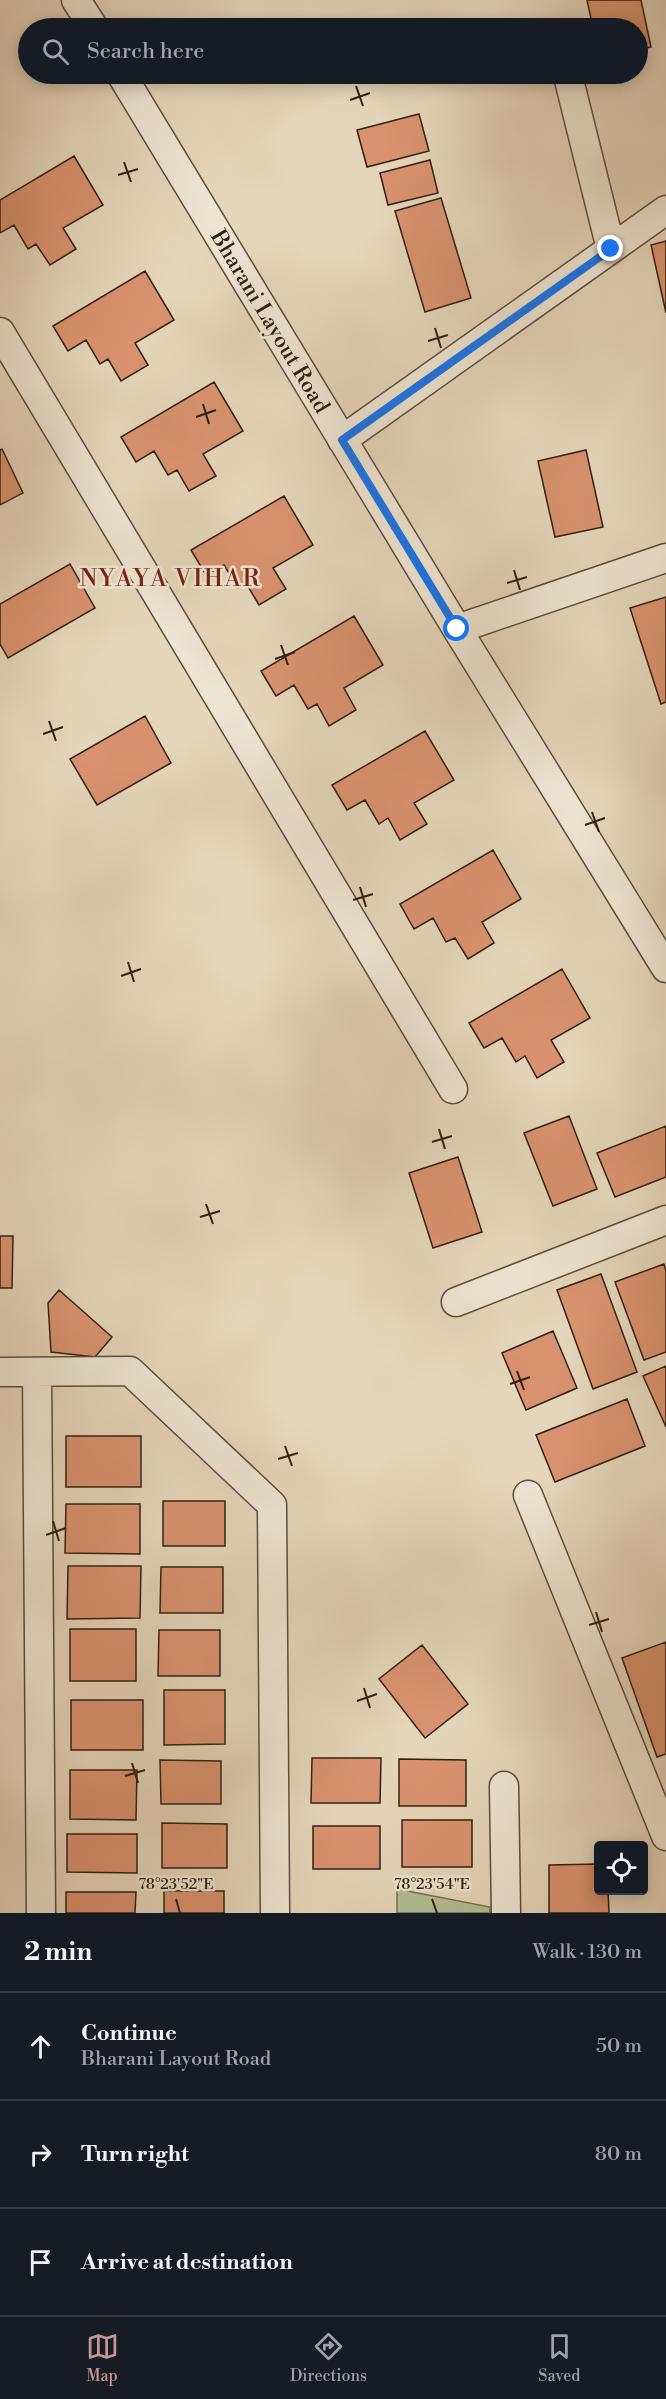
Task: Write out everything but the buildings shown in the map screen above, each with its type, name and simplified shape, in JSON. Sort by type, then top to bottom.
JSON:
[{"type":"street","points":[[76,0],[88,18]]},
{"type":"street","name":"Bharani Layout Road","points":[[127,84],[457,629],[666,968]]},
{"type":"street","points":[[570,84],[611,249]]},
{"type":"street","points":[[342,440],[666,210]]},
{"type":"street","points":[[0,332],[453,1089]]},
{"type":"street","points":[[457,629],[666,558]]},
{"type":"street","points":[[456,1302],[666,1220]]},
{"type":"street","points":[[0,1372],[130,1371],[272,1505],[275,1913]]},
{"type":"street","points":[[37,1372],[41,1913]]},
{"type":"street","points":[[528,1495],[666,1836]]},
{"type":"street","points":[[504,1786],[506,1913]]},
{"type":"green space","points":[[397,1889],[490,1907],[490,1913],[397,1913]]},
{"type":"district","name":"NYAYA VIHAR","points":[[170,578]]},
{"type":"route","points":[[457,629],[342,440],[611,249]]}]
